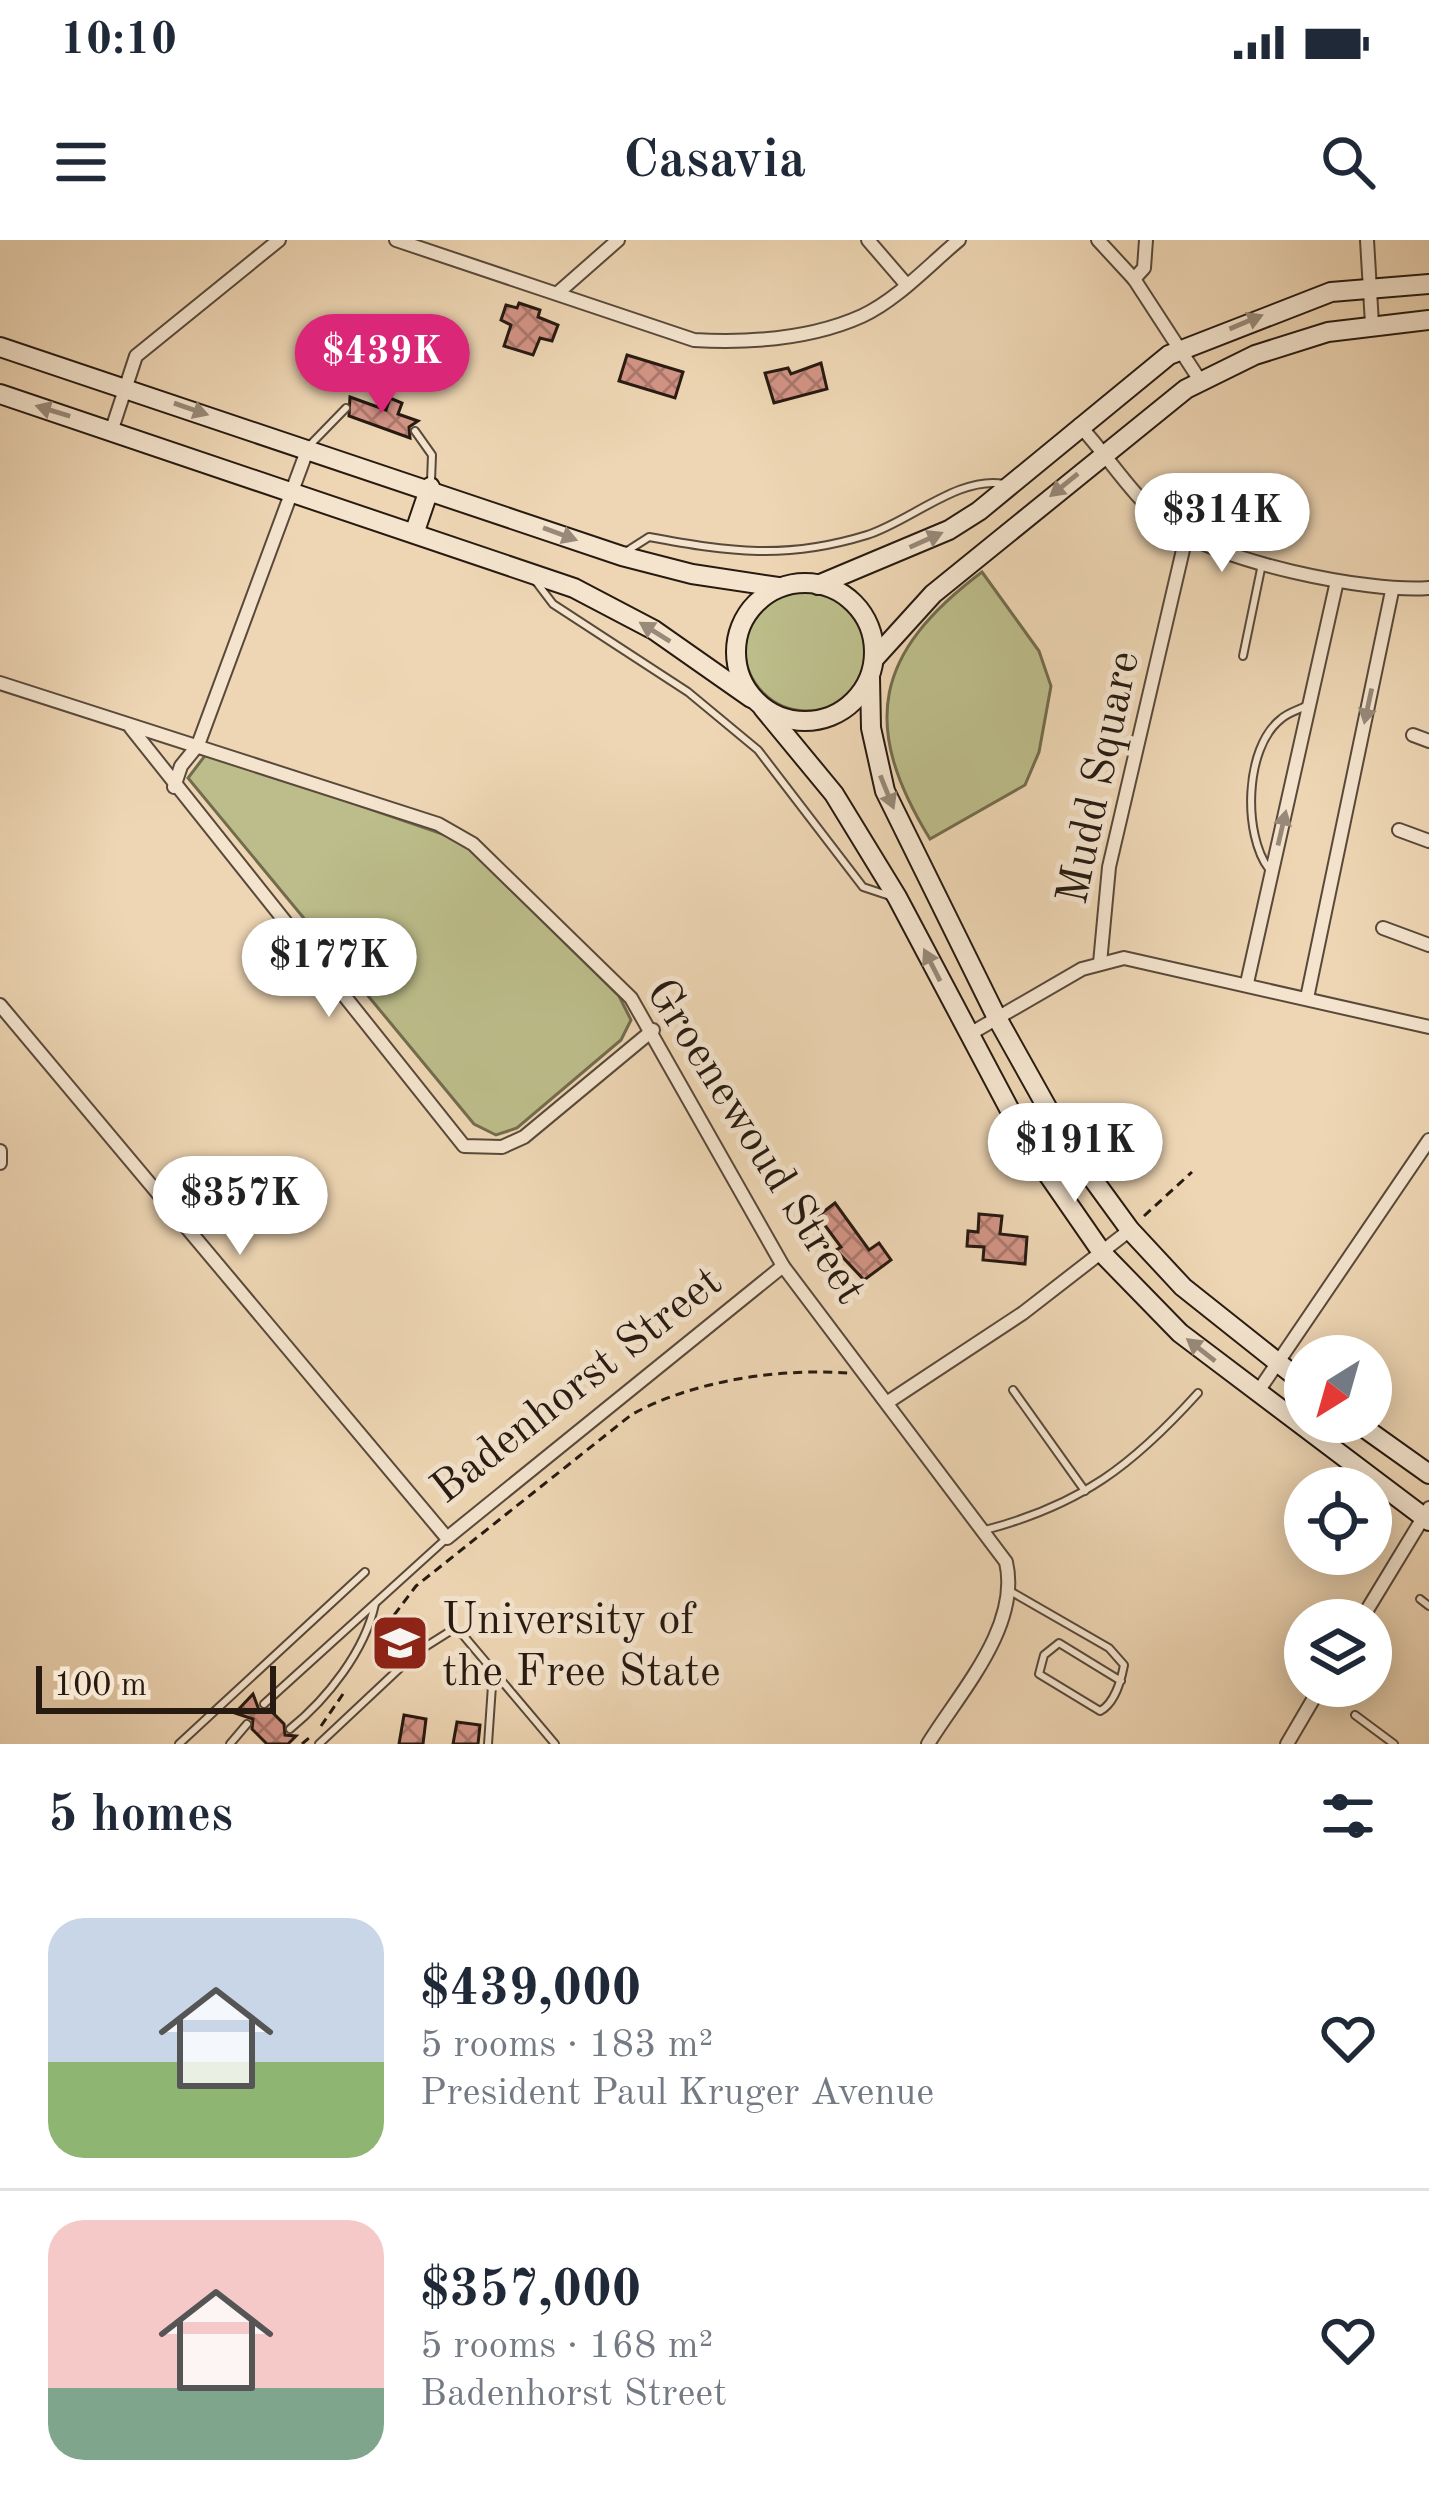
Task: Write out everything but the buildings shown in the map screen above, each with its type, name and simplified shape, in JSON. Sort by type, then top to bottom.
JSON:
[{"type":"street","points":[[112,429],[136,356],[279,240]]},
{"type":"street","points":[[395,240],[560,291],[694,340],[726,342],[819,331],[866,314],[959,240]]},
{"type":"street","points":[[560,291],[618,240]]},
{"type":"street","points":[[868,240],[905,283]]},
{"type":"street","points":[[1098,240],[1133,279],[1201,382]]},
{"type":"street","points":[[1133,279],[1144,268],[1146,240]]},
{"type":"street","points":[[1367,240],[1372,324]]},
{"type":"street","points":[[0,346],[430,487],[622,556],[692,574],[778,587],[818,585],[950,530],[1180,350],[1282,306],[1330,292],[1429,284]]},
{"type":"street","points":[[0,394],[528,570],[654,630],[786,720],[811,722],[846,707],[933,594],[1105,452],[1201,382],[1255,355],[1372,324],[1429,320]]},
{"type":"street","points":[[1079,425],[1151,509],[1186,537],[1337,581],[1392,591],[1429,588]]},
{"type":"street","points":[[174,787],[181,766],[198,745],[308,448]]},
{"type":"street","points":[[415,531],[430,487]]},
{"type":"street","name":"Mudd Square","points":[[1100,962],[1109,867],[1186,537]]},
{"type":"street","points":[[1247,983],[1337,581]]},
{"type":"street","points":[[818,585],[848,598],[863,615],[872,668],[871,728],[885,791],[997,1018],[1068,1144],[1130,1230],[1216,1317],[1284,1369]]},
{"type":"street","points":[[778,587],[745,615],[736,635],[740,679],[834,794],[897,897],[1031,1150],[1103,1254],[1180,1333],[1427,1516],[1374,1599]]},
{"type":"street","points":[[1307,998],[1392,591]]},
{"type":"street","name":"Groenewoud Street","points":[[0,682],[459,833],[621,987],[642,1013],[783,1266],[985,1530],[1006,1562],[1010,1591]]},
{"type":"street","points":[[130,727],[464,1146],[502,1147],[524,1137],[653,1030]]},
{"type":"street","points":[[1413,735],[1429,741]]},
{"type":"street","points":[[1399,830],[1429,841]]},
{"type":"street","points":[[1383,928],[1429,944]]},
{"type":"street","points":[[968,1035],[1100,962],[1143,958],[1429,1027]]},
{"type":"street","name":"Badenhorst Street","points":[[0,1005],[448,1538],[783,1266]]},
{"type":"street","points":[[627,1050],[642,1013]]},
{"type":"street","points":[[1257,1393],[1429,1140]]},
{"type":"street","points":[[0,1151],[0,1163]]},
{"type":"street","points":[[888,1402],[1103,1254],[1130,1230]]},
{"type":"street","points":[[1385,1443],[1429,1474]]},
{"type":"street","points":[[928,1744],[995,1637],[1010,1591]]},
{"type":"street","points":[[1287,1744],[1309,1707]]},
{"type":"lane","points":[[308,448],[346,408]]},
{"type":"lane","points":[[415,430],[432,455],[430,487]]},
{"type":"lane","points":[[622,556],[649,537],[745,555],[828,545],[871,534],[977,485],[1011,485]]},
{"type":"lane","points":[[1243,656],[1263,561]]},
{"type":"lane","points":[[528,570],[553,604],[688,692],[758,750],[863,887],[897,897]]},
{"type":"lane","points":[[1272,872],[1255,849],[1250,827],[1262,749],[1282,718],[1310,705]]},
{"type":"lane","points":[[1013,1390],[1085,1491]]},
{"type":"lane","points":[[985,1530],[1021,1521],[1085,1491],[1144,1453],[1198,1393]]},
{"type":"lane","points":[[264,1704],[448,1538]]},
{"type":"lane","points":[[179,1744],[364,1572]]},
{"type":"lane","points":[[1010,1591],[1122,1657],[1121,1681],[1100,1711],[1037,1671],[1051,1644],[1059,1642],[1121,1681]]},
{"type":"lane","points":[[290,1729],[322,1699],[354,1653],[376,1600]]},
{"type":"lane","points":[[1420,1600],[1429,1606]]},
{"type":"lane","points":[[319,1744],[444,1630],[463,1635],[555,1744]]},
{"type":"lane","points":[[488,1744],[493,1671]]},
{"type":"lane","points":[[1355,1715],[1394,1744]]},
{"type":"lane","points":[[230,1744],[247,1724]]},
{"type":"path","points":[[1130,1230],[1192,1172]]},
{"type":"path","points":[[373,1644],[416,1586],[631,1415],[664,1396],[799,1372],[868,1375]]},
{"type":"path","points":[[302,1744],[344,1692]]},
{"type":"green space","points":[[982,572],[1039,651],[1051,686],[1039,752],[1025,785],[930,839],[893,761],[887,726],[889,693],[918,632]]},
{"type":"green space","points":[[807,587],[831,592],[851,605],[864,625],[869,649],[864,673],[851,693],[831,706],[807,711],[783,706],[763,693],[750,673],[745,649],[750,625],[763,605],[783,592]]},
{"type":"green space","points":[[207,753],[460,840],[619,996],[631,1020],[621,1040],[517,1128],[496,1135],[474,1124],[188,778]]},
{"type":"place","name":"University of the Free State","points":[[400,1643]]}]
